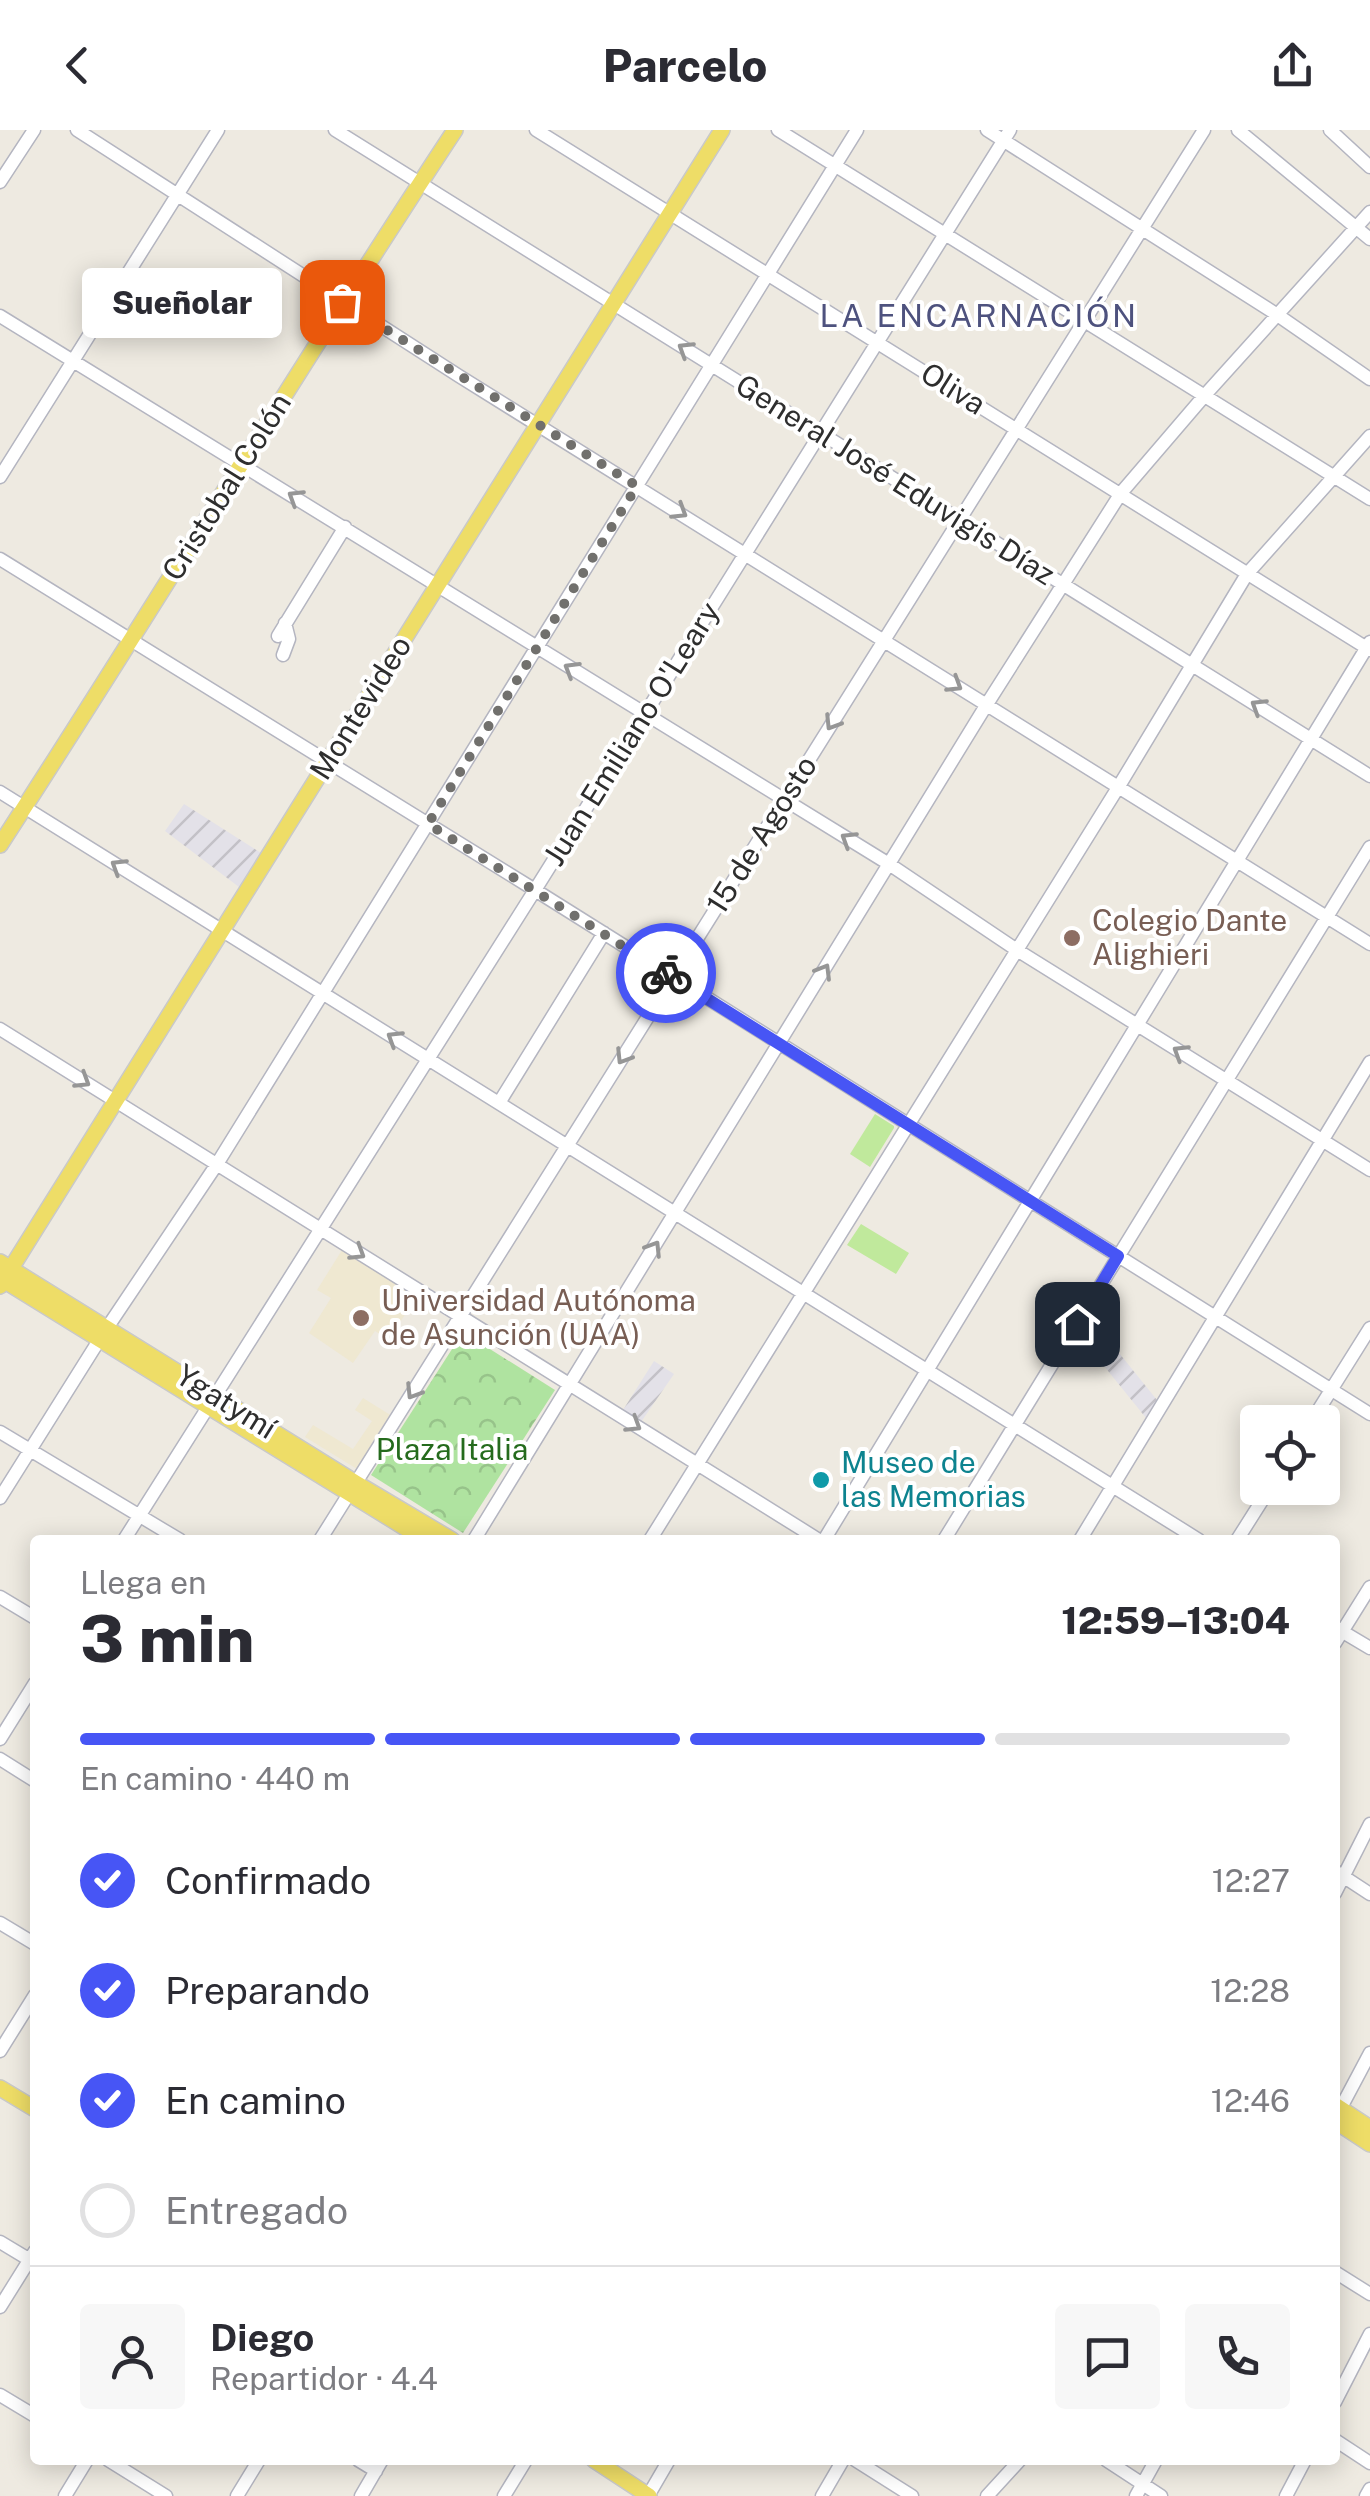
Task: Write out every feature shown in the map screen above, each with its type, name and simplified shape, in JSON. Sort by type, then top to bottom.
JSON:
[{"type":"main road","name":"Cristobal Colón","points":[[0,845],[455,130]]},
{"type":"main road","name":"Montevideo","points":[[3,1275],[116,1101],[722,130]]},
{"type":"main road","name":"Ygatymí","points":[[3,1275],[352,1489],[419,1535]]},
{"type":"main road","name":"Ygatymí","points":[[352,1489],[442,1535]]},
{"type":"main road","points":[[0,2088],[30,2106]]},
{"type":"main road","points":[[1340,2116],[1370,2128]]},
{"type":"main road","points":[[1340,2118],[1370,2144]]},
{"type":"main road","points":[[602,2465],[649,2496]]},
{"type":"street","points":[[0,182],[34,130]]},
{"type":"street","points":[[77,130],[342,302],[1370,944]]},
{"type":"street","points":[[0,477],[218,130]]},
{"type":"street","name":"General José Eduvigis Díaz","points":[[334,130],[1370,776]]},
{"type":"street","name":"Oliva","points":[[536,130],[1247,574],[1369,646]]},
{"type":"street","points":[[778,130],[1370,499]]},
{"type":"street","points":[[0,1498],[217,1164],[857,130]]},
{"type":"street","points":[[987,130],[1006,135],[1370,379]]},
{"type":"street","name":"15 de Agosto","points":[[323,1535],[1204,130]]},
{"type":"street","points":[[1238,130],[1370,239]]},
{"type":"street","points":[[1330,130],[1370,167]]},
{"type":"street","name":"Juan Emiliano O'Leary","points":[[127,1535],[1006,135]]},
{"type":"street","points":[[477,1535],[986,704],[1121,493],[1370,212]]},
{"type":"street","points":[[0,316],[889,864],[1017,950],[1370,1170]]},
{"type":"street","points":[[653,1535],[1247,574],[1370,436]]},
{"type":"street","points":[[283,655],[289,639],[282,629],[345,528]]},
{"type":"street","points":[[0,559],[1370,1414]]},
{"type":"street","points":[[825,1535],[1369,646]]},
{"type":"street","points":[[0,792],[1191,1535]]},
{"type":"street","points":[[947,1535],[1370,847]]},
{"type":"street","points":[[499,1103],[604,933]]},
{"type":"street","points":[[0,1029],[814,1535]]},
{"type":"street","points":[[1083,1535],[1370,1062]]},
{"type":"street","points":[[1322,1405],[1370,1328]]},
{"type":"street","points":[[0,1432],[172,1535]]},
{"type":"street","points":[[1240,1535],[1259,1505]]},
{"type":"street","points":[[1340,1630],[1370,1586]]},
{"type":"street","points":[[0,1596],[30,1615]]},
{"type":"street","points":[[1340,1635],[1370,1648]]},
{"type":"street","points":[[0,1739],[30,1691]]},
{"type":"street","points":[[0,1760],[30,1778]]},
{"type":"street","points":[[1340,1872],[1370,1824]]},
{"type":"street","points":[[1340,1875],[1370,1894]]},
{"type":"street","points":[[0,1923],[30,1941]]},
{"type":"street","points":[[0,2051],[30,2003]]},
{"type":"street","points":[[1340,2107],[1370,2053]]},
{"type":"street","points":[[0,2242],[30,2256]]},
{"type":"street","points":[[0,2308],[30,2262]]},
{"type":"street","points":[[1340,2275],[1370,2294]]},
{"type":"street","points":[[1340,2392],[1370,2334]]},
{"type":"street","points":[[0,2395],[30,2413]]},
{"type":"street","points":[[1340,2443],[1370,2463]]},
{"type":"street","points":[[65,2496],[84,2465]]},
{"type":"street","points":[[116,2465],[166,2496]]},
{"type":"street","points":[[237,2496],[257,2465]]},
{"type":"street","points":[[361,2496],[379,2465]]},
{"type":"street","points":[[504,2496],[523,2465]]},
{"type":"street","points":[[649,2496],[665,2465]]},
{"type":"street","points":[[822,2496],[841,2465]]},
{"type":"street","points":[[863,2465],[912,2496]]},
{"type":"street","points":[[988,2496],[1016,2465]]},
{"type":"street","points":[[1112,2465],[1140,2490],[1161,2496]]},
{"type":"street","points":[[1140,2490],[1153,2465]]},
{"type":"street","points":[[1286,2496],[1302,2465]]},
{"type":"street","points":[[1366,2496],[1370,2489]]},
{"type":"shaded area","points":[[184,804],[261,853],[239,887],[165,831]]},
{"type":"shaded area","name":"Universidad Autónoma de Asunción (UAA)","points":[[342,1250],[416,1297],[392,1335],[386,1332],[383,1336],[375,1331],[353,1363],[309,1333],[331,1298],[317,1290]]},
{"type":"shaded area","points":[[1090,1317],[1157,1400],[1146,1418],[1079,1335]]},
{"type":"shaded area","points":[[654,1361],[674,1374],[641,1422],[623,1410]]},
{"type":"shaded area","points":[[363,1398],[392,1416],[357,1469],[305,1437],[313,1425],[353,1449],[372,1421],[355,1410]]},
{"type":"green space","points":[[875,1114],[894,1128],[870,1167],[850,1154]]},
{"type":"green space","points":[[861,1224],[909,1253],[896,1274],[847,1245]]},
{"type":"green space","name":"Plaza Italia","points":[[463,1332],[555,1390],[463,1533],[371,1475]]},
{"type":"way so far","points":[[342,302],[637,486],[428,824],[666,973]]},
{"type":"place","name":"Sueñolar","points":[[342,302]]},
{"type":"place","name":"Colegio Dante Alighieri","points":[[1072,938]]},
{"type":"place","name":"Universidad Autónoma de Asunción (UAA)","points":[[361,1318]]},
{"type":"place","name":"Museo de las Memorias","points":[[821,1480]]},
{"type":"district","name":"LA ENCARNACIÓN","points":[[979,316]]},
{"type":"route","points":[[666,973],[1118,1256],[1077,1324]]}]
